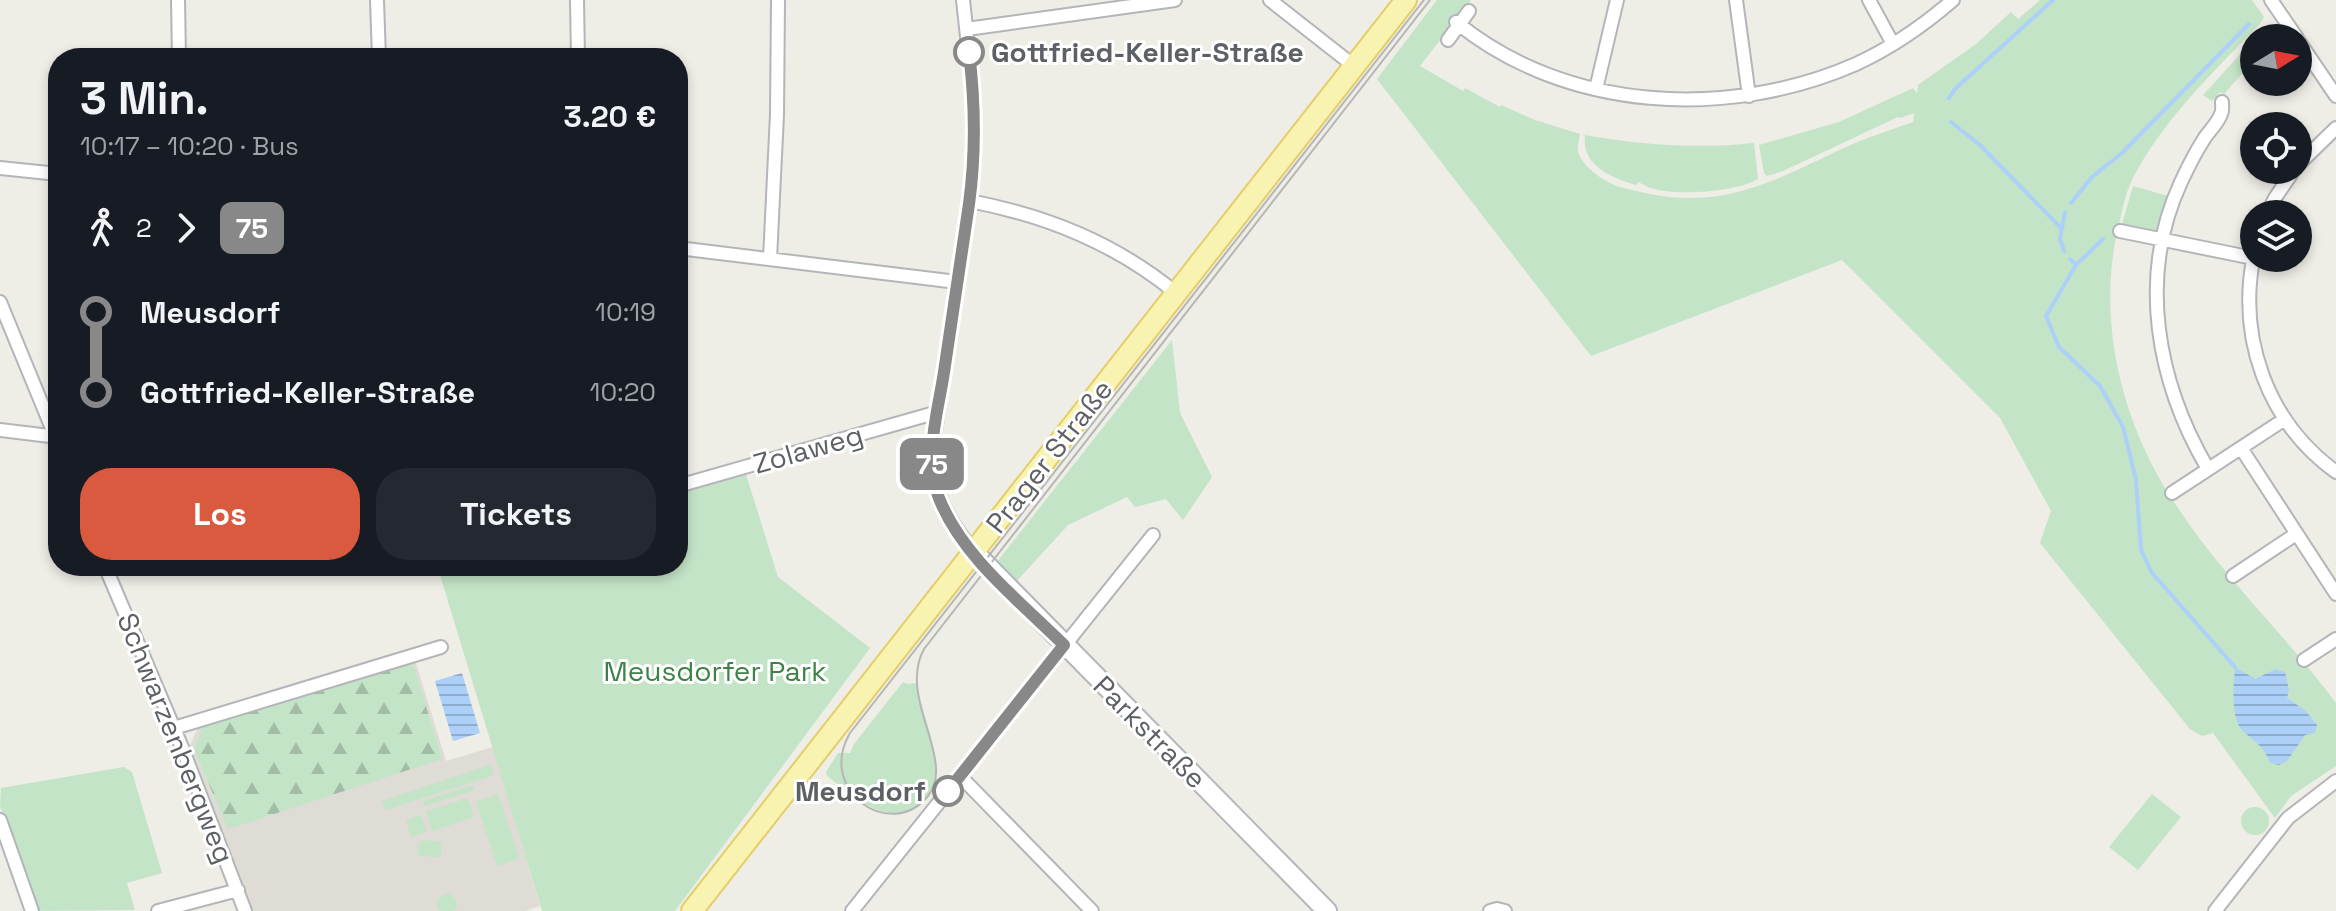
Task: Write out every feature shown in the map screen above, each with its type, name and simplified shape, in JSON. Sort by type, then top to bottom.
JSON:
[{"type":"main road","name":"Prager Straße","points":[[692,911],[1406,0]]},
{"type":"street","points":[[178,0],[179,48]]},
{"type":"street","points":[[377,0],[379,48]]},
{"type":"street","points":[[577,0],[578,48]]},
{"type":"street","points":[[770,259],[777,114],[778,0]]},
{"type":"street","points":[[963,0],[974,101],[974,150],[970,201],[933,444],[935,486],[939,500],[974,552]]},
{"type":"street","points":[[967,29],[1175,0]]},
{"type":"street","points":[[1270,0],[1354,66]]},
{"type":"street","points":[[1736,0],[1749,96]]},
{"type":"street","points":[[1869,0],[1893,44]]},
{"type":"street","points":[[1458,23],[1506,55],[1544,74],[1596,89],[1669,98],[1749,96],[1833,74],[1893,44],[1953,0]]},
{"type":"street","points":[[2271,0],[2287,24]]},
{"type":"street","points":[[1596,89],[1615,1]]},
{"type":"street","points":[[1448,40],[1469,11]]},
{"type":"street","points":[[2312,61],[2336,96]]},
{"type":"street","points":[[2208,469],[2180,416],[2164,363],[2158,291],[2163,239],[2179,186],[2203,140],[2222,114],[2222,102]]},
{"type":"street","points":[[2312,151],[2336,128]]},
{"type":"street","points":[[0,168],[48,173]]},
{"type":"street","points":[[970,201],[1041,218],[1077,231],[1141,266],[1176,293]]},
{"type":"street","points":[[2120,231],[2240,253]]},
{"type":"street","points":[[688,249],[957,282]]},
{"type":"street","points":[[2252,272],[2248,301],[2252,346],[2264,381],[2285,419],[2311,450],[2336,472]]},
{"type":"street","points":[[0,302],[48,417]]},
{"type":"street","name":"Zolaweg","points":[[688,483],[938,412]]},
{"type":"street","points":[[2172,493],[2285,419]]},
{"type":"street","points":[[0,430],[48,438]]},
{"type":"street","points":[[2241,448],[2335,591]]},
{"type":"street","points":[[2233,576],[2296,534]]},
{"type":"street","points":[[852,911],[1153,535]]},
{"type":"street","name":"Parkstraße","points":[[974,552],[1327,911]]},
{"type":"street","name":"Schwarzenbergweg","points":[[109,576],[174,728],[245,911]]},
{"type":"street","points":[[2304,660],[2336,639]]},
{"type":"street","points":[[174,728],[441,647]]},
{"type":"street","points":[[961,777],[1092,911]]},
{"type":"street","points":[[2215,911],[2288,818],[2336,781]]},
{"type":"street","points":[[0,820],[32,911]]},
{"type":"street","points":[[158,911],[238,890]]},
{"type":"street","points":[[1490,911],[1505,911]]},
{"type":"shaded area","points":[[415,660],[446,761],[493,747],[540,906],[525,911],[251,911],[188,750],[198,727]]},
{"type":"green space","points":[[1437,0],[1471,0],[1420,66],[1463,91],[1465,88],[1500,107],[1580,134],[1578,150],[1581,158],[1608,182],[1665,197],[1715,197],[1756,187],[1855,143],[1913,122],[1914,113],[1898,117],[1783,171],[1767,176],[1764,173],[1759,145],[1839,122],[1913,88],[1917,93],[1918,85],[1976,44],[2011,12],[2018,19],[2040,0],[2252,0],[2264,17],[2260,24],[2240,24],[2240,45],[2173,117],[2144,158],[2130,185],[2113,256],[2110,292],[2112,329],[2117,365],[2138,435],[2172,499],[2210,552],[2336,703],[2336,766],[2291,796],[2275,818],[2213,733],[2202,736],[2190,729],[2040,543],[2051,511],[2000,418],[1842,260],[1591,356],[1377,79]]},
{"type":"green space","points":[[2240,54],[2240,76],[2224,94],[2220,92],[2212,101],[2203,95]]},
{"type":"green space","points":[[1585,135],[1669,145],[1754,143],[1758,179],[1736,187],[1704,192],[1672,192],[1638,182],[1636,185],[1617,179],[1593,163],[1585,146]]},
{"type":"green space","points":[[2133,186],[2175,198],[2163,239],[2120,231]]},
{"type":"green space","points":[[1172,340],[1180,413],[1212,477],[1183,520],[1166,499],[1135,507],[1127,497],[1068,525],[1016,582],[996,563]]},
{"type":"green space","name":"Meusdorfer Park","points":[[744,468],[778,577],[870,648],[675,911],[542,911],[440,576],[688,576],[688,483]]},
{"type":"green space","points":[[413,663],[442,759],[228,829],[194,749],[203,727]]},
{"type":"green space","points":[[903,682],[916,683],[933,746],[936,777],[924,800],[911,809],[898,813],[885,812],[861,801],[827,776],[826,772],[838,753],[850,753]]},
{"type":"green space","points":[[490,765],[494,775],[386,810],[382,801]]},
{"type":"green space","points":[[124,767],[132,772],[162,873],[127,883],[135,910],[37,911],[0,806],[1,788]]},
{"type":"green space","points":[[473,785],[475,790],[424,806],[423,801]]},
{"type":"green space","points":[[498,794],[519,858],[497,866],[476,802]]},
{"type":"green space","points":[[2152,794],[2181,817],[2138,870],[2109,847]]},
{"type":"green space","points":[[468,798],[474,817],[432,831],[426,811]]},
{"type":"green space","points":[[2255,807],[2265,811],[2269,821],[2265,831],[2255,835],[2245,831],[2241,821],[2245,811]]},
{"type":"green space","points":[[421,815],[427,832],[411,837],[406,820]]},
{"type":"green space","points":[[421,840],[441,842],[441,857],[420,856],[417,852]]},
{"type":"green space","points":[[443,895],[451,895],[456,900],[452,912],[442,912],[438,908],[438,900]]},
{"type":"water","points":[[2235,667],[2255,679],[2276,669],[2285,672],[2289,690],[2287,698],[2306,711],[2317,725],[2315,733],[2305,735],[2287,761],[2279,765],[2270,763],[2261,748],[2238,724],[2234,700]]},
{"type":"water","points":[[462,673],[480,733],[453,741],[435,681]]},
{"type":"waterway","points":[[1949,98],[1956,88],[2053,0]]},
{"type":"waterway","points":[[2071,203],[2092,177],[2122,153],[2240,33]]},
{"type":"waterway","points":[[1951,122],[1980,145],[2062,229]]},
{"type":"waterway","points":[[2064,251],[2060,239],[2065,212]]},
{"type":"waterway","points":[[2103,239],[2076,265],[2046,316],[2059,347],[2100,386],[2123,427],[2136,480],[2141,550],[2152,573],[2235,667]]},
{"type":"waterway","points":[[2070,259],[2076,265]]},
{"type":"tram line","points":[[1424,0],[850,733],[842,754],[843,774],[850,791],[862,804],[878,812],[895,814],[913,809],[928,796],[935,781],[936,765],[917,688],[918,668],[924,649],[1430,0]]},
{"type":"bus line","name":"75","points":[[948,791],[1064,645],[982,562],[959,534],[939,500],[935,486],[933,444],[970,201],[974,150],[974,101],[969,52]]},
{"type":"place","name":"Gottfried-Keller-Straße","points":[[969,52]]},
{"type":"place","name":"Meusdorf","points":[[948,791]]}]
